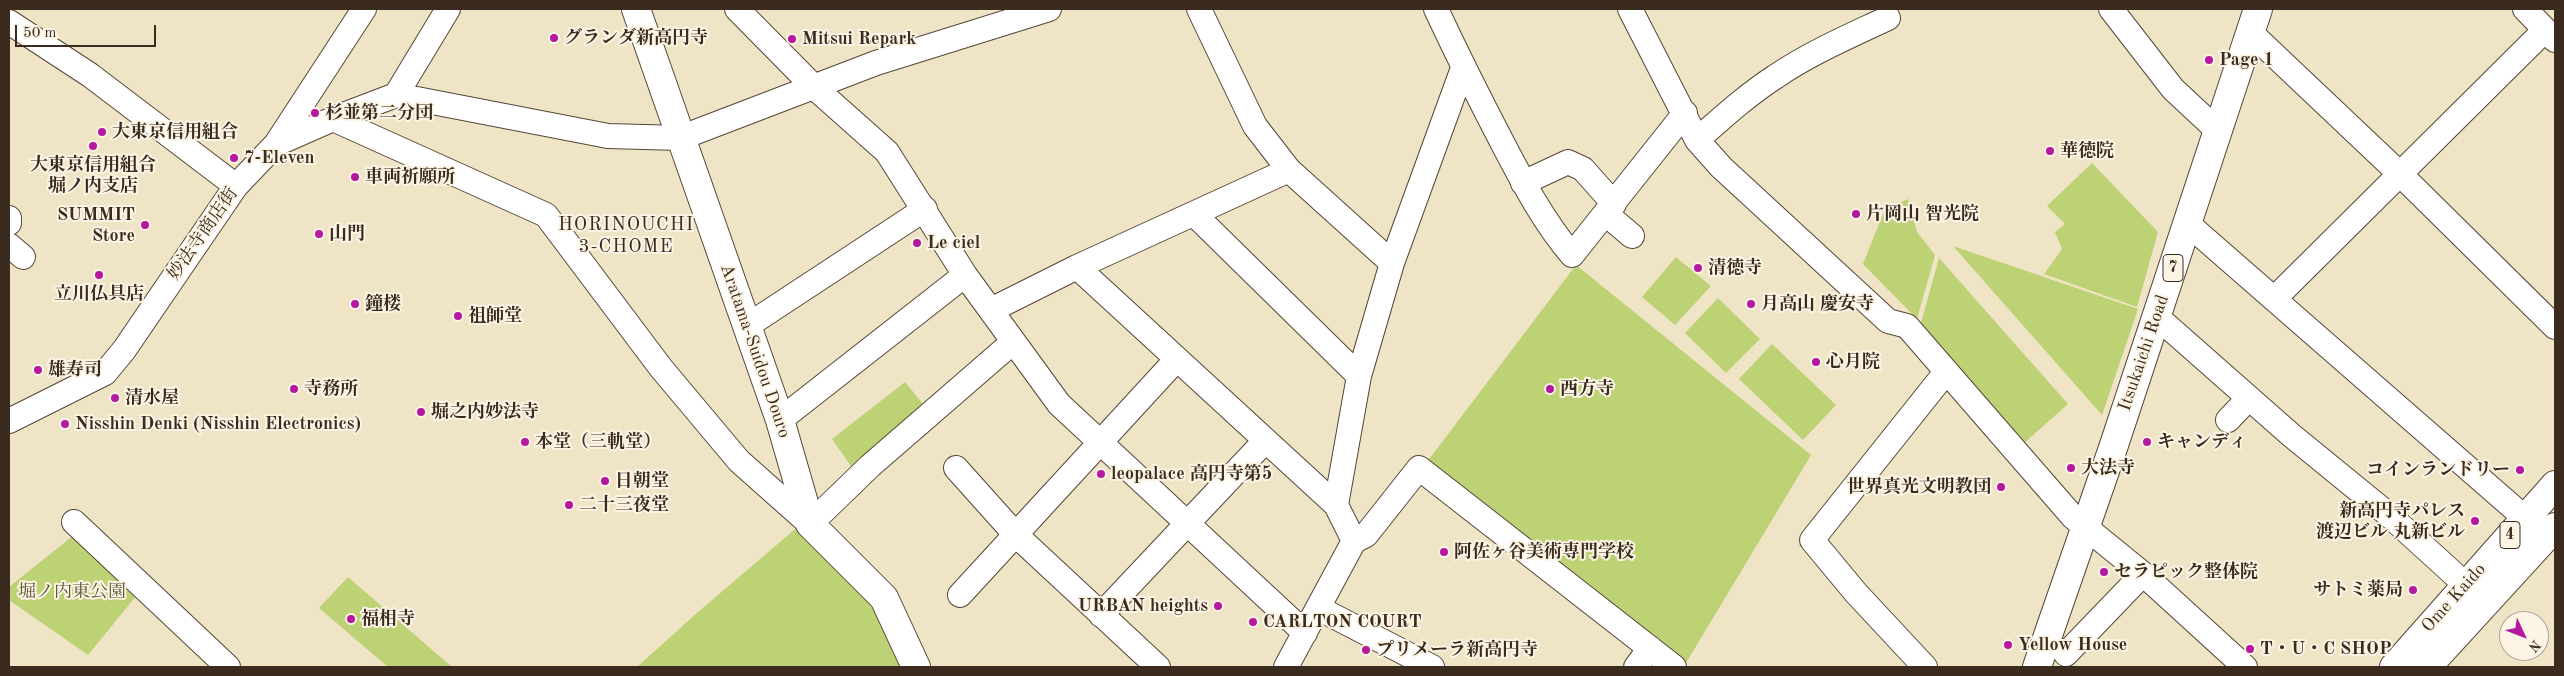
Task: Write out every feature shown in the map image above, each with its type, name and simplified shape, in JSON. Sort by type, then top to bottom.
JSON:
[{"type":"main road","name":"Aratama-Suidou Douro","points":[[636,9],[780,420],[810,524],[884,598],[916,667]]},
{"type":"main road","name":"Itsukaichi Road","points":[[2086,527],[2188,224],[2217,130],[2255,21]]},
{"type":"main road","name":"Ome Kaido","points":[[2400,665],[2466,585],[2555,486]]},
{"type":"main road","name":"7","points":[[2056,658],[2086,527]]},
{"type":"main road","name":"Ome Kaido","points":[[2426,667],[2555,527]]},
{"type":"street","name":"妙法寺商店街","points":[[9,420],[105,372],[124,350],[236,186],[276,144],[364,9]]},
{"type":"street","points":[[396,95],[448,9]]},
{"type":"street","points":[[737,9],[815,88],[887,152],[966,275],[1059,404],[1305,633]]},
{"type":"street","points":[[276,144],[333,119],[396,95],[608,136],[680,138],[815,88],[876,63],[1049,9]]},
{"type":"street","points":[[1199,9],[1254,126],[1289,170],[1392,263]]},
{"type":"street","points":[[1436,9],[1463,68],[1523,182],[1557,237],[1572,255],[1685,113]]},
{"type":"street","points":[[1630,9],[1685,113],[1697,140],[1721,167],[1888,321],[1907,326],[2073,517],[2143,574],[2245,667]]},
{"type":"street","points":[[2111,9],[2173,88],[2217,130]]},
{"type":"street","points":[[2274,299],[2400,174],[2550,35],[2525,9]]},
{"type":"street","points":[[1697,140],[1737,104],[1776,76],[1842,39],[1888,18]]},
{"type":"street","points":[[2255,21],[2400,174],[2555,327]]},
{"type":"street","points":[[9,22],[90,75],[236,186]]},
{"type":"street","points":[[1336,505],[1359,376],[1392,263],[1463,68]]},
{"type":"street","points":[[333,119],[546,215],[661,368],[739,461],[810,524],[870,466],[1013,342]]},
{"type":"street","points":[[1523,182],[1568,162],[1583,169],[1610,209],[1632,236]]},
{"type":"street","points":[[990,310],[1077,267],[1289,170]]},
{"type":"street","points":[[747,326],[925,209]]},
{"type":"street","points":[[1195,214],[1359,376]]},
{"type":"street","points":[[9,218],[9,223]]},
{"type":"street","points":[[2188,224],[2525,518]]},
{"type":"street","points":[[1077,267],[1336,505],[1354,541]]},
{"type":"street","points":[[780,420],[966,275]]},
{"type":"street","points":[[2156,316],[2249,398],[2396,521],[2466,585]]},
{"type":"street","points":[[960,595],[1177,359]]},
{"type":"street","points":[[1925,667],[1856,593],[1812,540],[1946,372]]},
{"type":"street","points":[[2228,420],[2249,398]]},
{"type":"street","points":[[1101,615],[1266,441]]},
{"type":"street","points":[[956,468],[1016,535],[1158,667]]},
{"type":"street","points":[[1286,667],[1354,541],[1366,536],[1419,468],[1674,667]]},
{"type":"street","points":[[74,522],[225,666]]},
{"type":"street","points":[[2056,658],[2143,574]]},
{"type":"street","points":[[1318,608],[1432,667]]},
{"type":"street","points":[[1636,667],[1650,648]]},
{"type":"green space","points":[[2092,163],[2158,232],[2137,307],[2044,274],[2062,249],[2055,232],[2065,224],[2047,206]]},
{"type":"green space","points":[[1908,199],[1917,232],[1935,255],[1917,319],[1863,264],[1885,209]]},
{"type":"green space","points":[[1953,246],[2138,309],[2102,415]]},
{"type":"green space","points":[[1676,257],[1711,286],[1675,325],[1642,297]]},
{"type":"green space","points":[[1939,258],[2068,404],[2023,444],[1921,323]]},
{"type":"green space","name":"西方寺","points":[[1576,265],[1811,455],[1686,663],[1424,466]]},
{"type":"green space","points":[[1718,298],[1760,339],[1726,373],[1685,333]]},
{"type":"green space","points":[[1772,344],[1836,405],[1803,440],[1739,379]]},
{"type":"green space","points":[[905,382],[924,405],[853,469],[832,439]]},
{"type":"green space","points":[[800,525],[872,594],[909,667],[637,667],[698,612]]},
{"type":"green space","name":"堀ノ内東公園","points":[[74,535],[137,595],[88,655],[9,600],[9,587]]},
{"type":"green space","points":[[348,577],[452,667],[388,667],[319,608]]},
{"type":"place","name":"グランダ新高円寺","points":[[554,38]]},
{"type":"place","name":"Mitsui Repark","points":[[792,39]]},
{"type":"place","name":"Page 1","points":[[2209,60]]},
{"type":"place","name":"杉並第二分団","points":[[315,113]]},
{"type":"place","name":"大東京信用組合","points":[[102,132]]},
{"type":"place","name":"大東京信用組合 堀ノ内支店","points":[[93,146]]},
{"type":"place","name":"華徳院","points":[[2050,151]]},
{"type":"place","name":"7-Eleven","points":[[234,158]]},
{"type":"place","name":"車両祈願所","points":[[355,177]]},
{"type":"place","name":"片岡山 智光院","points":[[1856,214]]},
{"type":"place","name":"SUMMIT Store","points":[[145,225]]},
{"type":"place","name":"山門","points":[[319,234]]},
{"type":"place","name":"Le ciel","points":[[917,243]]},
{"type":"place","name":"清徳寺","points":[[1698,268]]},
{"type":"place","name":"立川仏具店","points":[[99,275]]},
{"type":"place","name":"鐘楼","points":[[355,304]]},
{"type":"place","name":"月高山 慶安寺","points":[[1751,304]]},
{"type":"place","name":"祖師堂","points":[[458,316]]},
{"type":"place","name":"心月院","points":[[1816,362]]},
{"type":"place","name":"雄寿司","points":[[38,370]]},
{"type":"place","name":"寺務所","points":[[294,389]]},
{"type":"place","name":"西方寺","points":[[1550,389]]},
{"type":"place","name":"清水屋","points":[[115,398]]},
{"type":"place","name":"堀之内妙法寺","points":[[421,412]]},
{"type":"place","name":"Nisshin Denki (Nisshin Electronics)","points":[[65,424]]},
{"type":"place","name":"本堂（三軌堂）","points":[[525,442]]},
{"type":"place","name":"キャンディ","points":[[2147,442]]},
{"type":"place","name":"大法寺","points":[[2071,468]]},
{"type":"place","name":"コインランドリー","points":[[2520,470]]},
{"type":"place","name":"leopalace 高円寺第5","points":[[1101,474]]},
{"type":"place","name":"日朝堂","points":[[605,481]]},
{"type":"place","name":"世界真光文明教団","points":[[2001,487]]},
{"type":"place","name":"二十三夜堂","points":[[569,505]]},
{"type":"place","name":"新高円寺パレス 渡辺ビル 丸新ビル","points":[[2475,521]]},
{"type":"place","name":"阿佐ヶ谷美術専門学校","points":[[1444,552]]},
{"type":"place","name":"セラピック整体院","points":[[2104,572]]},
{"type":"place","name":"サトミ薬局","points":[[2413,590]]},
{"type":"place","name":"URBAN heights","points":[[1218,606]]},
{"type":"place","name":"福相寺","points":[[351,619]]},
{"type":"place","name":"CARLTON COURT","points":[[1253,622]]},
{"type":"place","name":"Yellow House","points":[[2008,645]]},
{"type":"place","name":"T・U・C SHOP","points":[[2250,649]]},
{"type":"place","name":"プリメーラ新高円寺","points":[[1366,650]]},
{"type":"district","name":"HORINOUCHI 3-CHOME","points":[[626,236]]}]
